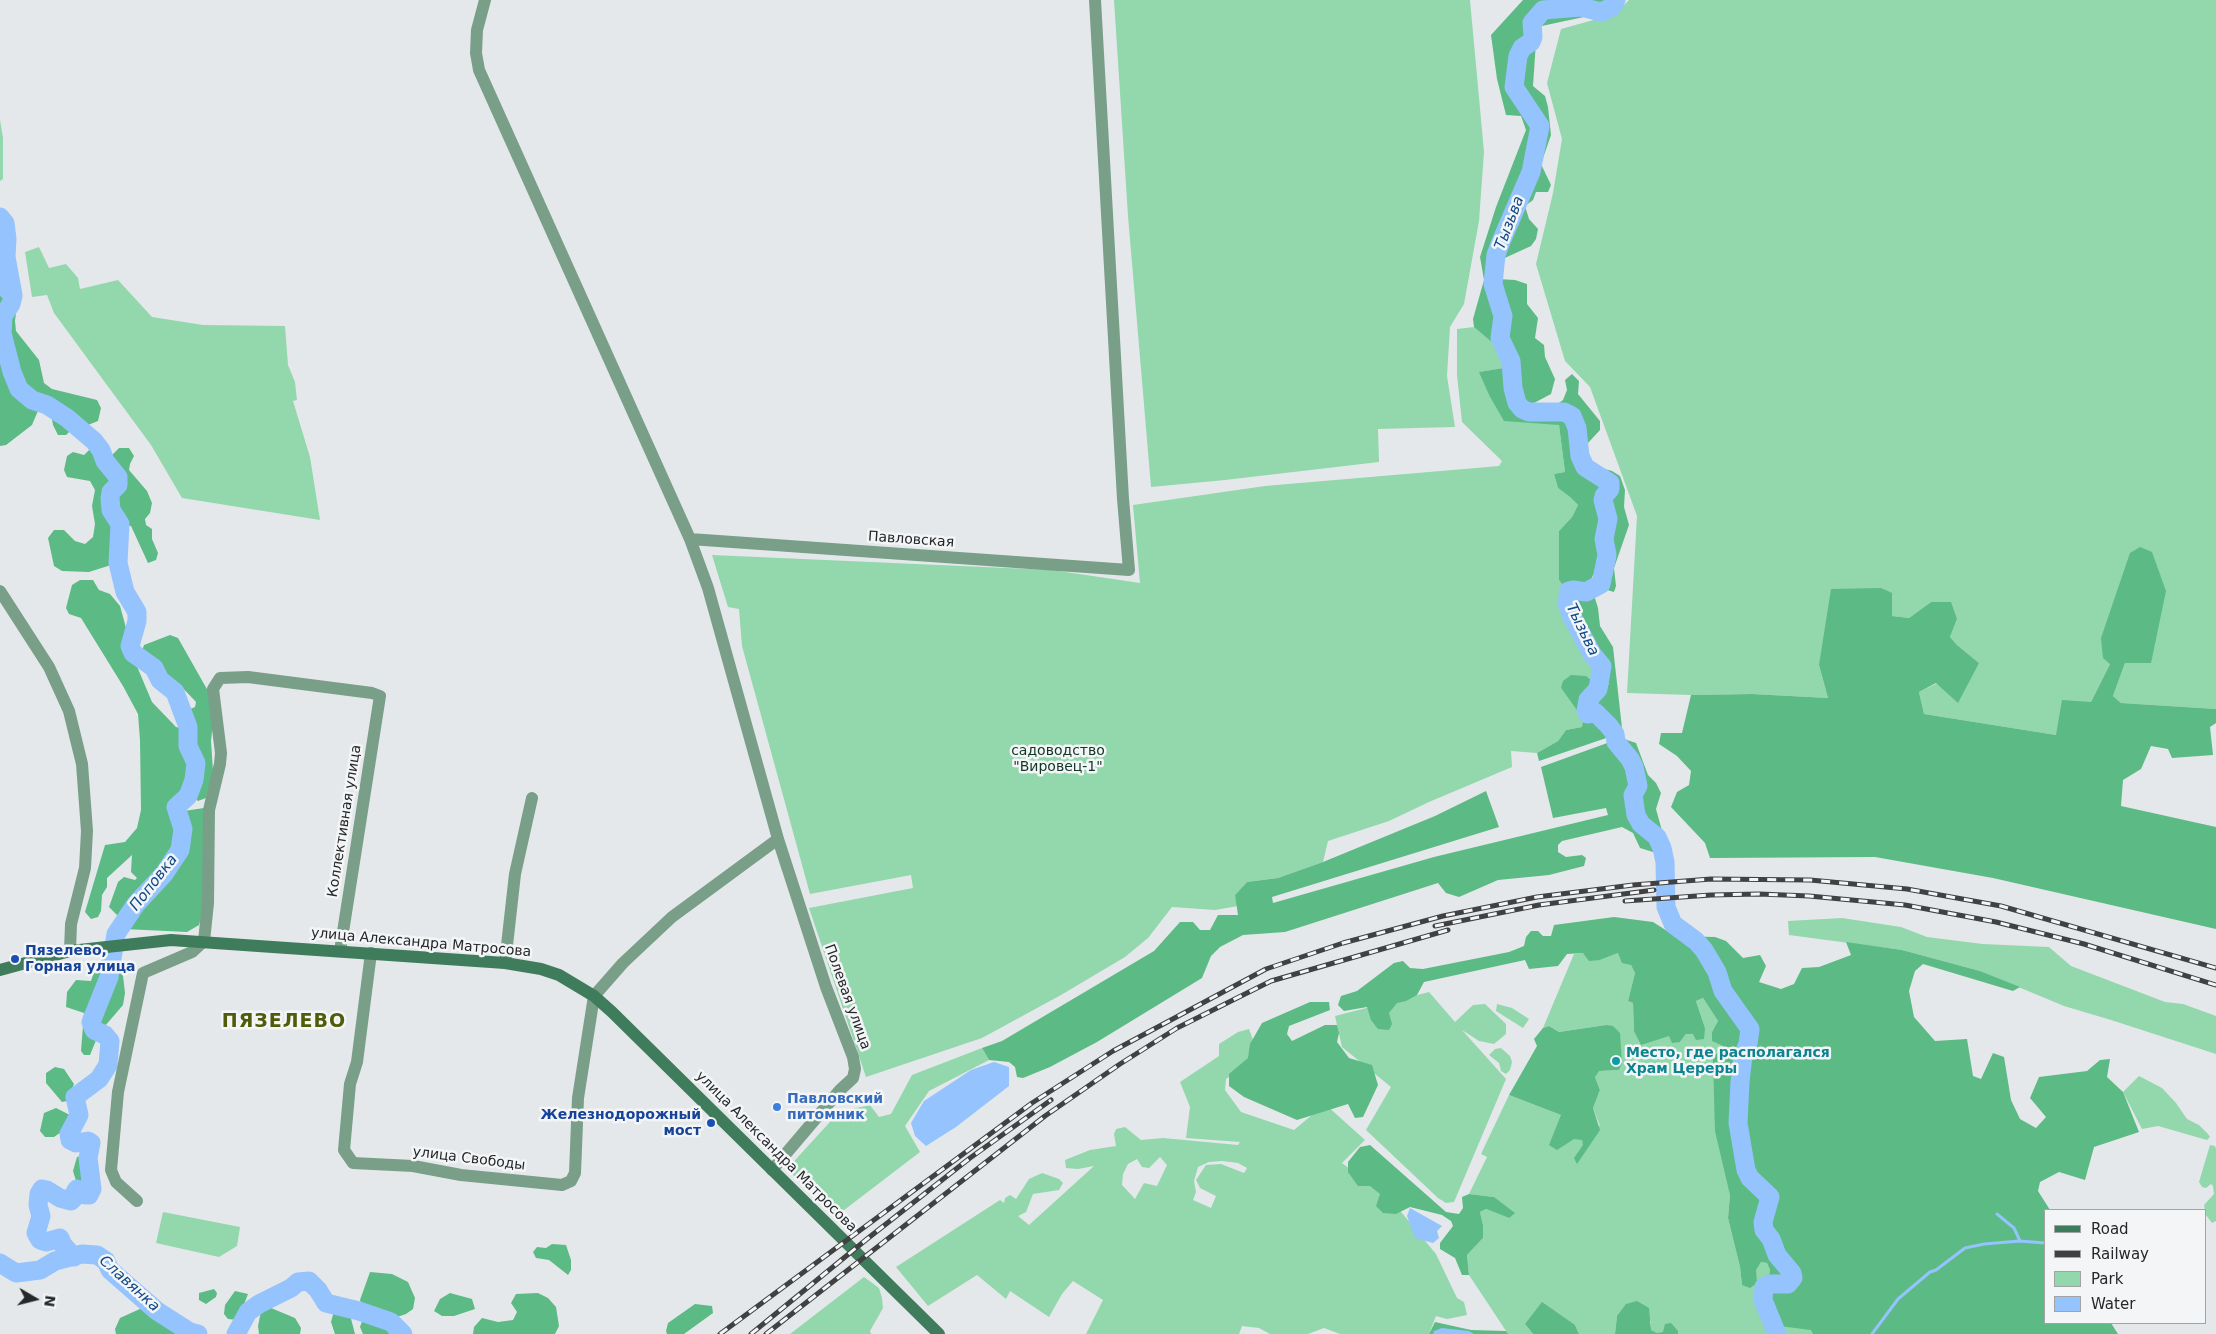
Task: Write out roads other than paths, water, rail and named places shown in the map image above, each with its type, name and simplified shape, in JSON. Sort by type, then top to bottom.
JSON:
[{"type":"main road","name":"улица Александра Матросова","points":[[0,970],[70,951],[98,947],[154,941],[204,941],[505,963],[541,969],[559,975],[594,996],[939,1334]]},
{"type":"street","name":"Полевая улица","points":[[485,0],[478,30],[476,53],[479,70],[604,344],[690,539],[708,588],[778,839],[826,987],[853,1057],[855,1069],[853,1078],[840,1090],[772,1170]]},
{"type":"street","name":"Павловская","points":[[690,539],[1129,570],[1094,0]]},
{"type":"street","points":[[0,590],[49,666],[70,711],[82,764],[87,830],[85,868],[71,924],[70,951]]},
{"type":"street","name":"Коллективная улица","points":[[204,941],[208,903],[209,810],[221,753],[213,689],[220,678],[248,677],[372,693],[380,696],[340,951]]},
{"type":"street","points":[[505,963],[514,874],[532,798]]},
{"type":"street","points":[[594,996],[622,963],[672,916],[778,839]]},
{"type":"street","points":[[137,1201],[116,1182],[111,1170],[118,1092],[144,973],[192,952],[204,941]]},
{"type":"street","name":"улица Свободы","points":[[371,953],[357,1062],[350,1084],[344,1150],[353,1163],[413,1166],[461,1176],[562,1185],[571,1181],[575,1173],[578,1098],[594,996]]},
{"type":"water","points":[[994,1062],[1009,1067],[1009,1086],[956,1127],[926,1146],[915,1136],[911,1123],[924,1101],[971,1070]]},
{"type":"water","points":[[1410,1208],[1442,1226],[1437,1231],[1439,1238],[1433,1243],[1415,1238],[1407,1216]]},
{"type":"water","points":[[1442,1328],[1469,1331],[1474,1334],[1433,1334],[1434,1331]]},
{"type":"waterway","name":"Тызьва","points":[[1616,0],[1612,7],[1601,12],[1581,7],[1543,10],[1532,23],[1533,37],[1531,42],[1522,48],[1518,56],[1514,87],[1540,126],[1531,172],[1496,255],[1493,284],[1503,316],[1500,338],[1511,361],[1513,388],[1517,403],[1522,409],[1529,412],[1564,412],[1572,416],[1577,428],[1580,456],[1585,467],[1610,483],[1610,489],[1603,500],[1608,519],[1604,539],[1607,555],[1601,584],[1586,592],[1569,591],[1567,603],[1571,615],[1592,654],[1602,666],[1598,689],[1588,700],[1586,711],[1588,714],[1595,712],[1609,726],[1615,734],[1616,742],[1634,767],[1638,786],[1633,795],[1636,815],[1641,824],[1657,837],[1662,848],[1665,862],[1666,907],[1673,924],[1696,941],[1704,950],[1717,972],[1723,991],[1750,1029],[1748,1044],[1743,1056],[1738,1123],[1746,1170],[1750,1178],[1770,1197],[1763,1222],[1764,1230],[1771,1239],[1777,1255],[1792,1273],[1793,1278],[1788,1284],[1770,1284],[1764,1287],[1763,1300],[1777,1334]]},
{"type":"waterway","points":[[0,217],[5,223],[7,239],[6,257],[13,295]]},
{"type":"waterway","name":"Поповка","points":[[0,281],[13,296],[11,304],[3,316],[2,333],[12,372],[19,389],[32,400],[47,405],[67,418],[94,441],[101,450],[105,461],[118,477],[118,485],[111,492],[110,498],[111,510],[120,524],[118,563],[125,592],[137,612],[137,621],[130,646],[133,653],[154,668],[160,680],[175,692],[188,727],[188,746],[196,763],[194,780],[188,796],[176,807],[183,829],[180,850],[164,874],[136,904],[116,934],[109,977],[91,1022],[94,1030],[105,1035],[110,1041],[108,1065],[99,1079],[75,1097],[79,1115],[69,1134],[70,1140],[76,1143],[88,1141],[91,1143],[88,1158],[92,1189],[89,1195],[85,1195],[77,1189],[75,1197],[71,1201],[60,1198],[47,1190],[42,1189],[39,1194],[38,1205],[41,1216],[36,1233],[40,1240],[46,1242],[60,1238],[63,1245],[74,1257]]},
{"type":"waterway","points":[[1997,1214],[2014,1228],[2020,1241]]},
{"type":"waterway","points":[[1872,1334],[1898,1299],[1930,1272],[1936,1270],[1965,1248],[1984,1244],[2020,1241],[2044,1243]]},
{"type":"waterway","name":"Славянка","points":[[0,1263],[16,1273],[40,1270],[55,1261],[82,1254],[97,1255],[106,1261],[110,1270],[157,1311],[190,1332],[198,1334]]},
{"type":"waterway","name":"Славянка","points":[[236,1334],[248,1312],[259,1304],[291,1288],[298,1282],[309,1281],[318,1290],[326,1303],[359,1311],[391,1322],[403,1334]]},
{"type":"railway","points":[[720,1334],[1032,1103],[1113,1051],[1266,969],[1343,943],[1443,916],[1537,897],[1633,885],[1711,879],[1810,880],[1907,889],[2001,906],[2216,968]]},
{"type":"railway","points":[[1435,926],[1539,905],[1654,890]]},
{"type":"railway","points":[[1625,901],[1711,895],[1759,894],[1809,896],[1905,905],[1996,922],[2084,944],[2216,985]]},
{"type":"railway","points":[[766,1334],[1045,1116],[1120,1064],[1177,1028],[1271,981],[1448,930]]},
{"type":"railway","points":[[751,1334],[970,1158],[1051,1100]]},
{"type":"place","name":"Пязелево, Горная улица","points":[[15,959]]},
{"type":"place","name":"Место, где располагался Храм Цереры","points":[[1616,1061]]},
{"type":"place","name":"Павловский питомник","points":[[777,1107]]},
{"type":"place","name":"Железнодорожный мост","points":[[711,1123]]},
{"type":"district","name":"ПЯЗЕЛЕВО","points":[[284,1022]]},
{"type":"park label","name":"садоводство \"Вировец-1\"","points":[[1058,760]]}]
